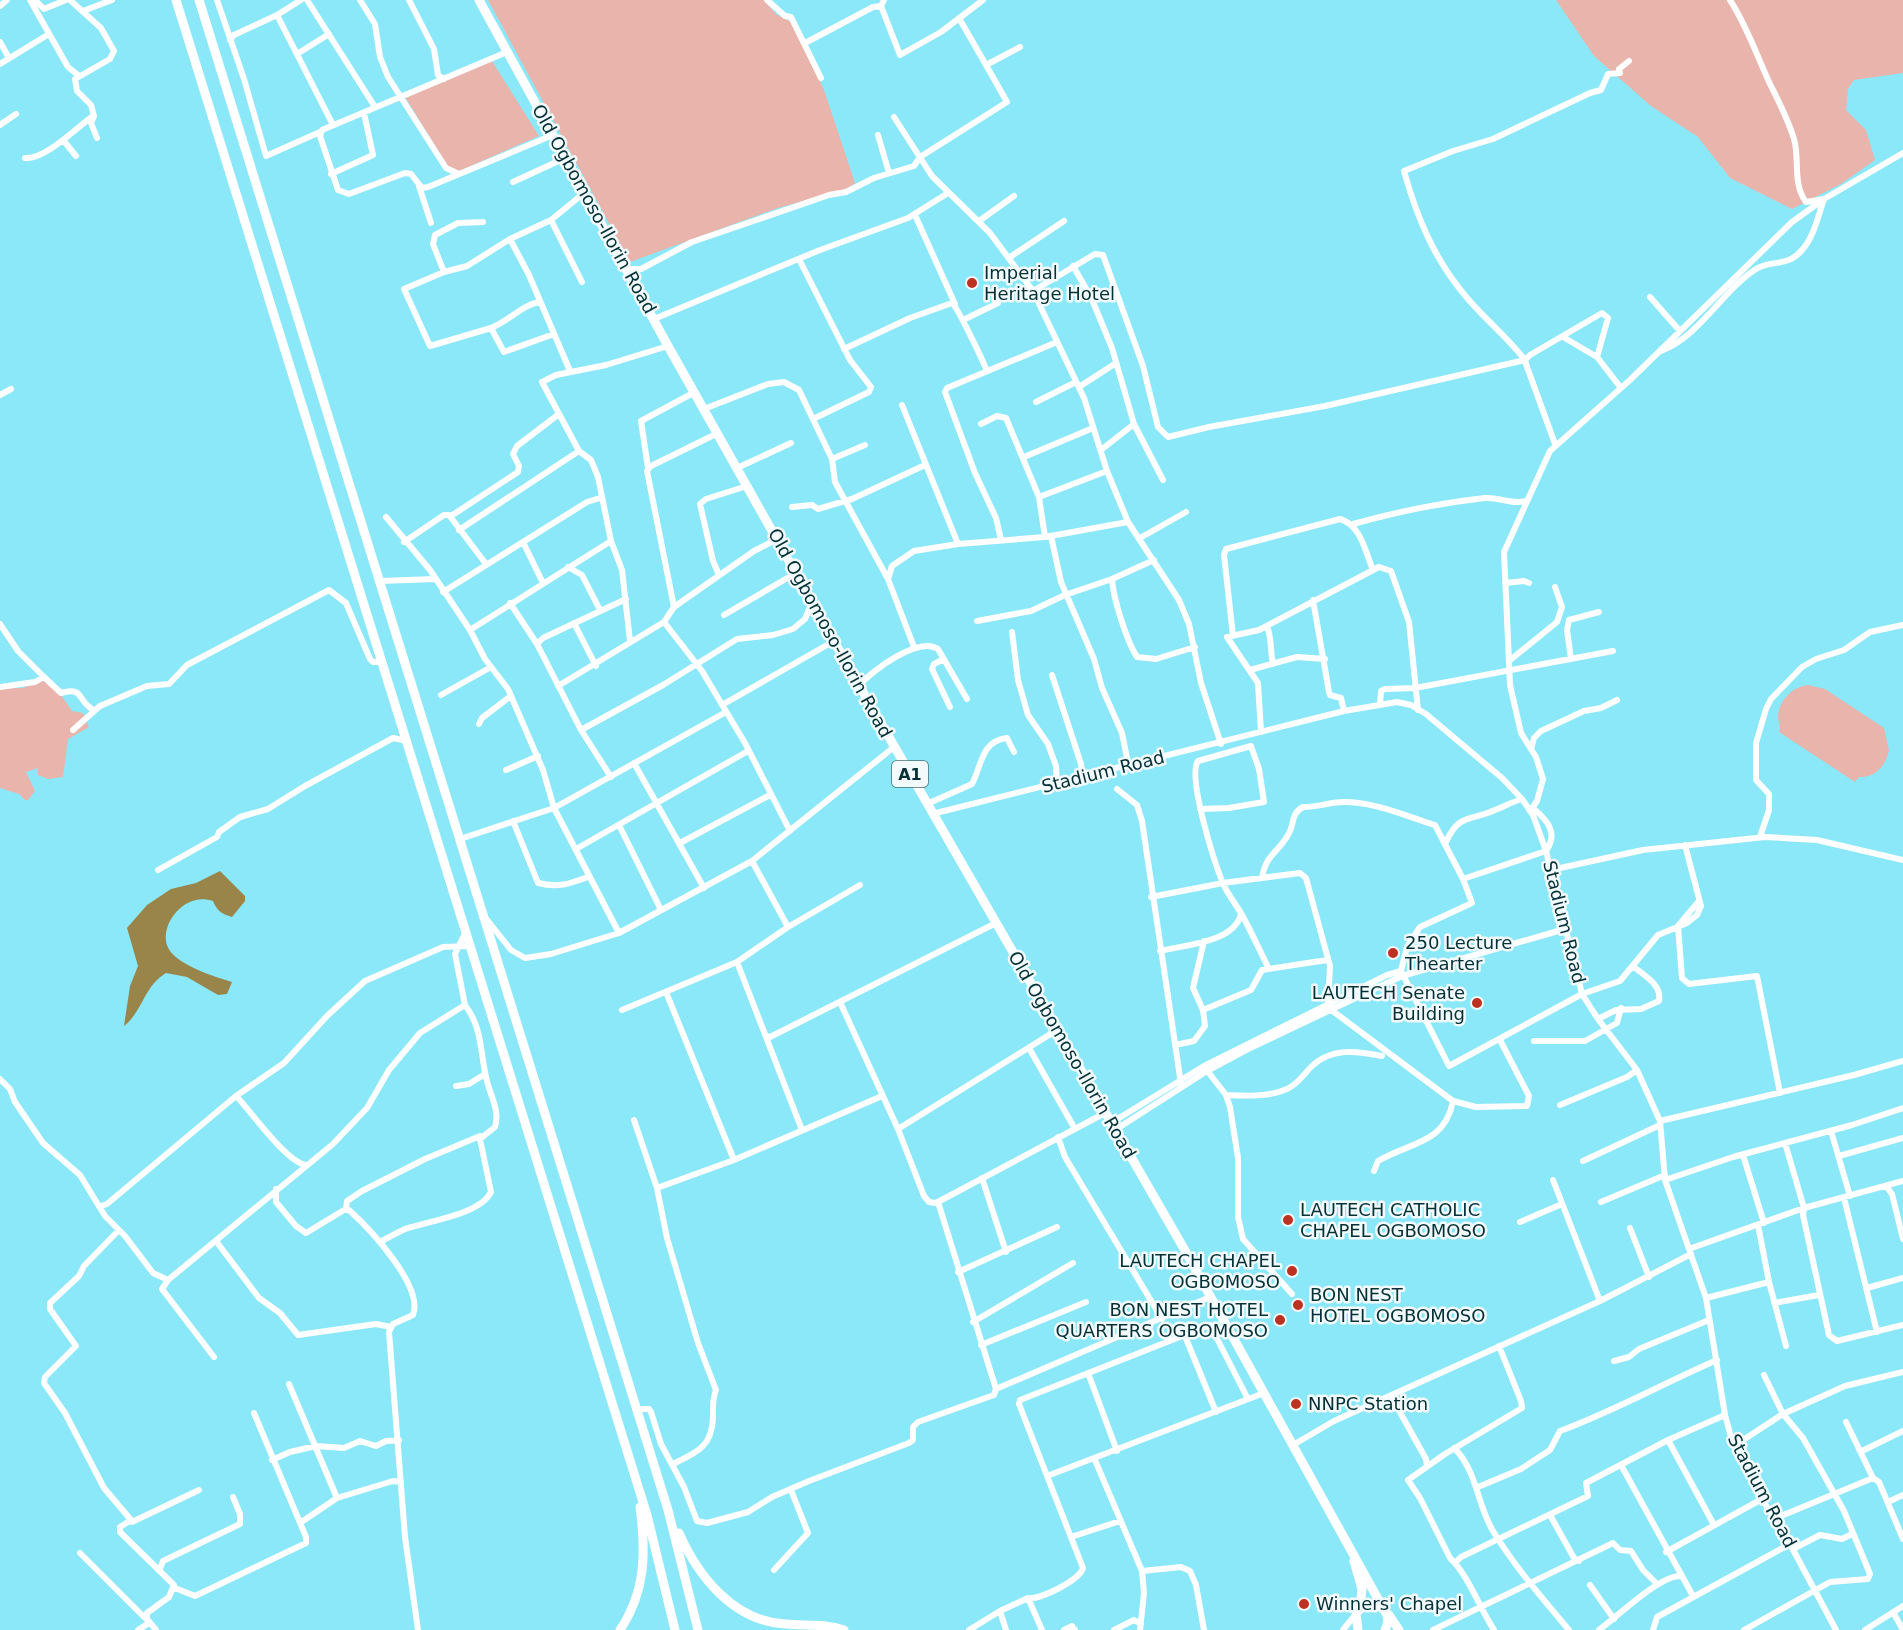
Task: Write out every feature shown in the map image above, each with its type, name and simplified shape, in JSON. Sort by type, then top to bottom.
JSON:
[{"type":"highway","points":[[176,0],[647,1515],[675,1630]]},
{"type":"highway","points":[[200,0],[668,1510],[698,1630]]},
{"type":"highway","name":"Old Ogbomoso-Ilorin Road","points":[[479,0],[668,346],[859,686],[1210,1297],[1347,1545]]},
{"type":"highway","points":[[620,1630],[636,1600],[644,1565],[643,1532],[636,1481]]},
{"type":"highway","points":[[668,1510],[690,1559],[709,1583],[731,1604],[761,1619],[783,1624],[818,1624],[844,1630]]},
{"type":"highway","name":"A1","points":[[1347,1545],[1399,1630]]},
{"type":"highway","name":"A1","points":[[1347,1545],[1362,1589],[1362,1603],[1358,1612]]},
{"type":"highway","points":[[1358,1630],[1358,1612],[1371,1604],[1385,1610],[1389,1622],[1385,1630]]},
{"type":"street","points":[[0,6],[7,0]]},
{"type":"street","points":[[30,0],[68,67],[78,75]]},
{"type":"street","points":[[35,0],[44,9],[68,0],[83,10],[101,28],[114,51],[110,59],[78,75],[74,84],[77,91],[91,105],[94,116],[92,123],[97,138]]},
{"type":"street","points":[[83,10],[112,0]]},
{"type":"street","points":[[217,0],[267,156],[333,125],[507,52]]},
{"type":"street","points":[[230,36],[277,15],[301,0]]},
{"type":"street","points":[[307,0],[375,107]]},
{"type":"street","points":[[360,0],[375,24],[380,57],[388,77],[446,168],[450,172],[459,174]]},
{"type":"street","points":[[409,0],[434,49],[438,75],[444,79]]},
{"type":"street","points":[[767,0],[785,16],[791,17],[821,78]]},
{"type":"street","points":[[805,44],[882,3],[900,55],[941,32],[983,0]]},
{"type":"street","points":[[1730,0],[1740,16],[1785,114],[1795,142],[1798,180],[1802,197],[1806,202],[1824,199]]},
{"type":"street","points":[[277,15],[333,125]]},
{"type":"street","points":[[627,269],[640,269],[692,242],[829,195],[846,192],[889,173],[914,166],[920,157],[1007,102],[959,18]]},
{"type":"street","points":[[0,64],[49,34]]},
{"type":"street","points":[[297,54],[329,34]]},
{"type":"street","points":[[0,42],[9,58]]},
{"type":"street","points":[[986,65],[1020,47]]},
{"type":"street","points":[[1555,444],[1526,360],[1469,300],[1445,270],[1420,225],[1404,171],[1453,151],[1493,139],[1590,93],[1601,90],[1608,74],[1620,73],[1620,69],[1629,61]]},
{"type":"street","points":[[331,174],[373,156],[364,113]]},
{"type":"street","points":[[0,125],[16,114]]},
{"type":"street","points":[[25,158],[33,159],[94,116]]},
{"type":"street","points":[[894,117],[932,176],[979,221],[1010,257],[1033,291],[1077,385],[1107,471],[1128,522],[1179,600],[1189,624],[1201,683],[1221,744]]},
{"type":"street","points":[[320,132],[331,174],[338,190],[345,195],[405,172],[411,174],[419,186],[431,224]]},
{"type":"street","points":[[419,186],[428,187],[553,135]]},
{"type":"street","points":[[878,135],[889,173]]},
{"type":"street","points":[[63,140],[76,156]]},
{"type":"street","points":[[1463,879],[1546,851],[1552,839],[1551,828],[1546,819],[1531,810],[1543,779],[1531,749],[1521,733],[1509,670],[1504,552],[1526,501],[1555,444],[1621,388],[1792,222],[1824,199],[1903,153]]},
{"type":"street","points":[[513,182],[565,158]]},
{"type":"street","points":[[540,302],[527,304],[516,315],[491,328],[435,346],[429,345],[404,289],[444,272],[467,266],[510,239],[550,220],[584,193]]},
{"type":"street","points":[[654,319],[915,215],[948,193]]},
{"type":"street","points":[[979,221],[1014,196]]},
{"type":"street","points":[[1658,352],[1680,340],[1757,269],[1790,261],[1801,252],[1809,241],[1824,199]]},
{"type":"street","points":[[915,215],[954,304],[987,371]]},
{"type":"street","points":[[550,220],[582,282]]},
{"type":"street","points":[[1010,257],[1064,221]]},
{"type":"street","points":[[444,272],[433,244],[435,235],[458,223],[483,222]]},
{"type":"street","points":[[510,239],[570,371]]},
{"type":"street","points":[[1033,291],[1095,254],[1103,255],[1143,366],[1158,427],[1168,437],[1209,427],[1325,406],[1526,360],[1600,312],[1608,318],[1597,357]]},
{"type":"street","points":[[800,259],[844,349],[855,368],[868,382],[870,390],[813,419]]},
{"type":"street","points":[[1073,266],[1091,297],[1116,363],[1134,424],[1163,480]]},
{"type":"street","points":[[636,285],[640,269]]},
{"type":"street","points":[[1650,297],[1679,330]]},
{"type":"street","points":[[963,320],[998,303]]},
{"type":"street","points":[[844,349],[910,318],[954,304]]},
{"type":"street","points":[[491,328],[504,352],[554,334]]},
{"type":"street","points":[[1563,337],[1597,357],[1621,388]]},
{"type":"street","points":[[1001,540],[996,518],[975,473],[945,392],[947,388],[1057,342]]},
{"type":"street","points":[[630,641],[620,561],[611,541],[600,498],[598,477],[591,460],[579,451],[543,381],[570,371],[606,365],[668,346]]},
{"type":"street","points":[[1036,402],[1077,385],[1116,363]]},
{"type":"street","points":[[704,409],[768,384],[784,382],[799,390],[832,459],[835,482],[849,499],[849,508],[888,579],[914,647]]},
{"type":"street","points":[[0,395],[11,389]]},
{"type":"street","points":[[674,607],[647,477],[648,468],[641,421],[695,392]]},
{"type":"street","points":[[902,405],[958,544]]},
{"type":"street","points":[[526,483],[518,472],[519,466],[513,454],[517,446],[559,414]]},
{"type":"street","points":[[981,424],[1003,416],[1024,457],[1039,497],[1065,595],[1086,636],[1102,688],[1122,733],[1128,763]]},
{"type":"street","points":[[1101,450],[1134,424]]},
{"type":"street","points":[[1024,457],[1093,428]]},
{"type":"street","points":[[648,468],[718,433]]},
{"type":"street","points":[[737,468],[791,443]]},
{"type":"street","points":[[832,459],[865,445]]},
{"type":"street","points":[[459,530],[526,483],[579,451]]},
{"type":"street","points":[[792,507],[812,505],[818,509],[849,499],[925,465]]},
{"type":"street","points":[[1039,497],[1107,471]]},
{"type":"street","points":[[404,542],[444,515],[451,516],[518,472]]},
{"type":"street","points":[[719,575],[712,561],[700,504],[706,499],[747,486]]},
{"type":"street","points":[[443,592],[587,502],[600,498]]},
{"type":"street","points":[[1233,636],[1225,549],[1340,519],[1353,524],[1396,512],[1460,501],[1502,498],[1512,503],[1526,501]]},
{"type":"street","points":[[1140,538],[1186,512]]},
{"type":"street","points":[[451,516],[486,564]]},
{"type":"street","points":[[386,517],[435,579],[511,696],[538,756],[554,808],[619,933]]},
{"type":"street","points":[[888,579],[892,566],[914,551],[958,544],[1048,537],[1128,522]]},
{"type":"street","points":[[1353,524],[1373,570]]},
{"type":"street","points":[[558,686],[596,666],[630,641],[664,622],[674,607],[777,538]]},
{"type":"street","points":[[470,630],[611,541]]},
{"type":"street","points":[[523,542],[543,583]]},
{"type":"street","points":[[977,621],[1031,612],[1065,595],[1112,579],[1154,560]]},
{"type":"street","points":[[567,567],[582,575],[600,610]]},
{"type":"street","points":[[1261,732],[1259,686],[1227,638],[1267,626],[1373,570],[1388,570],[1396,581],[1409,622],[1418,710]]},
{"type":"street","points":[[723,615],[796,573]]},
{"type":"street","points":[[380,581],[435,579]]},
{"type":"street","points":[[1112,579],[1116,602],[1131,649],[1137,657],[1156,660],[1195,647]]},
{"type":"street","points":[[1505,583],[1524,581],[1529,583]]},
{"type":"street","points":[[1509,662],[1557,622],[1562,607],[1556,587]]},
{"type":"street","points":[[73,730],[94,710],[147,686],[169,684],[187,665],[329,590],[342,598],[345,603],[370,659],[374,662],[382,662]]},
{"type":"street","points":[[537,644],[543,638],[626,599]]},
{"type":"street","points":[[1313,600],[1330,696],[1341,698],[1344,711]]},
{"type":"street","points":[[581,729],[616,712],[737,639],[773,635],[793,629],[805,619],[813,602]]},
{"type":"street","points":[[510,603],[537,644],[581,729],[611,777]]},
{"type":"street","points":[[1560,616],[1569,620],[1599,612]]},
{"type":"street","points":[[1569,620],[1567,630],[1571,659]]},
{"type":"street","points":[[664,622],[696,664],[722,705],[790,831]]},
{"type":"street","points":[[574,623],[596,666]]},
{"type":"street","points":[[0,624],[18,651],[44,677],[62,693],[73,690],[79,693],[87,706],[94,710]]},
{"type":"street","points":[[1760,837],[1769,810],[1769,794],[1756,780],[1756,743],[1771,699],[1809,662],[1844,650],[1870,632],[1903,625]]},
{"type":"street","points":[[1267,626],[1272,638],[1270,645],[1273,664]]},
{"type":"street","points":[[1012,632],[1018,680],[1028,716],[1047,744],[1056,766],[1057,783]]},
{"type":"street","points":[[722,705],[834,641]]},
{"type":"street","points":[[859,686],[873,671],[914,647],[935,647],[944,658],[966,699]]},
{"type":"street","points":[[1380,704],[1384,689],[1415,688],[1613,651]]},
{"type":"street","points":[[1250,670],[1302,657],[1325,659]]},
{"type":"street","points":[[944,658],[934,664],[932,669],[950,707]]},
{"type":"street","points":[[441,695],[491,667]]},
{"type":"street","points":[[1052,675],[1081,764],[1082,776]]},
{"type":"street","points":[[0,687],[34,682],[44,677]]},
{"type":"street","points":[[479,724],[482,718],[511,696]]},
{"type":"street","points":[[1531,749],[1534,738],[1541,731],[1584,711],[1601,708],[1617,700]]},
{"type":"street","name":"Stadium Road","points":[[932,814],[1128,763],[1221,744],[1344,711],[1397,702],[1418,710],[1445,730],[1522,799],[1531,810],[1546,851],[1582,994],[1637,1070],[1660,1123],[1665,1178],[1706,1298],[1725,1415],[1731,1437],[1737,1444],[1740,1458],[1762,1499],[1836,1630]]},
{"type":"street","points":[[460,839],[554,808],[726,712]]},
{"type":"street","points":[[158,870],[212,840],[240,817],[273,806],[304,786],[393,738],[407,741]]},
{"type":"street","points":[[927,804],[973,782],[980,760],[992,742],[1007,738],[1014,752]]},
{"type":"street","points":[[1200,809],[1229,808],[1264,802],[1259,769],[1251,746],[1198,761],[1193,772],[1200,809],[1222,883],[1268,967]]},
{"type":"street","points":[[483,914],[511,950],[525,958],[551,954],[619,933],[752,861],[894,747]]},
{"type":"street","points":[[576,849],[748,751]]},
{"type":"street","points":[[506,770],[538,756]]},
{"type":"street","points":[[634,763],[704,888]]},
{"type":"street","points":[[1118,789],[1137,805],[1142,821],[1151,897],[1181,1084]]},
{"type":"street","points":[[680,843],[770,795]]},
{"type":"street","points":[[1446,842],[1452,828],[1467,817],[1496,810],[1506,803],[1522,799]]},
{"type":"street","points":[[1262,878],[1267,859],[1288,834],[1292,818],[1303,807],[1323,807],[1344,802],[1389,810],[1435,825],[1446,842],[1472,903],[1420,927],[1407,947],[1401,973],[1449,1066],[1582,994],[1620,981],[1634,967],[1658,935],[1686,923],[1697,915],[1701,906],[1685,845]]},
{"type":"street","points":[[513,821],[538,883],[553,887],[565,886],[588,877]]},
{"type":"street","points":[[619,825],[662,910]]},
{"type":"street","points":[[1551,870],[1643,850],[1745,841],[1760,837],[1817,840],[1903,860]]},
{"type":"street","points":[[752,861],[788,927]]},
{"type":"street","points":[[1151,897],[1222,883],[1295,873],[1306,878],[1323,934],[1329,966],[1329,1007]]},
{"type":"street","points":[[622,1010],[737,962],[788,927],[860,885]]},
{"type":"street","points":[[1160,951],[1204,941],[1234,928],[1241,914]]},
{"type":"street","points":[[768,1038],[996,923]]},
{"type":"street","points":[[1678,926],[1684,981],[1689,984],[1757,976],[1780,1093]]},
{"type":"street","points":[[1113,1127],[1206,1068],[1401,973],[1565,929]]},
{"type":"street","points":[[276,1189],[276,1202],[296,1226],[306,1233],[346,1209],[348,1202],[362,1191],[425,1159],[480,1136],[496,1124],[497,1112],[485,1074],[482,1038],[465,1005],[455,954],[466,932]]},
{"type":"street","points":[[1175,1045],[1200,1037],[1205,1026],[1203,1010],[1193,988],[1204,941]]},
{"type":"street","points":[[101,1206],[107,1204],[236,1096],[284,1063],[327,1016],[365,981],[443,946],[471,946]]},
{"type":"street","points":[[1203,1010],[1251,990],[1262,970],[1268,967],[1327,960]]},
{"type":"street","points":[[737,962],[802,1130]]},
{"type":"street","points":[[1598,1019],[1621,1008],[1653,1006],[1660,998],[1656,984],[1634,967]]},
{"type":"street","points":[[666,992],[734,1160]]},
{"type":"street","points":[[840,1002],[898,1130],[924,1196],[932,1203],[938,1202],[1105,1113]]},
{"type":"street","points":[[214,1358],[162,1289],[168,1280],[333,1144],[367,1107],[388,1070],[420,1033],[465,1005]]},
{"type":"street","points":[[1329,1007],[1453,1101],[1476,1107],[1527,1106],[1529,1096],[1500,1040]]},
{"type":"street","points":[[1534,1041],[1571,1043],[1585,1041],[1617,1023],[1621,1008]]},
{"type":"street","points":[[898,1130],[1057,1030]]},
{"type":"street","points":[[1029,1048],[1075,1129]]},
{"type":"street","points":[[1226,1095],[1274,1093],[1288,1089],[1323,1057],[1340,1052],[1357,1051],[1382,1056]]},
{"type":"street","points":[[1583,1161],[1660,1123],[1903,1061]]},
{"type":"street","points":[[1206,1068],[1226,1095],[1238,1158],[1239,1229],[1243,1239],[1292,1294]]},
{"type":"street","points":[[1560,1105],[1627,1077],[1637,1070]]},
{"type":"street","points":[[456,1086],[469,1084],[485,1074]]},
{"type":"street","points":[[0,1079],[10,1089],[15,1102],[43,1143],[80,1175],[118,1231],[153,1273],[168,1280]]},
{"type":"street","points":[[657,1188],[734,1160],[882,1095]]},
{"type":"street","points":[[236,1096],[276,1143],[298,1162],[306,1165]]},
{"type":"street","points":[[1374,1171],[1378,1161],[1427,1140],[1444,1125],[1453,1101]]},
{"type":"street","points":[[1601,1203],[1665,1178],[1832,1131],[1903,1108]]},
{"type":"street","points":[[634,1120],[657,1188],[668,1238],[698,1343],[716,1390],[712,1400],[712,1426],[708,1442],[699,1452],[673,1464]]},
{"type":"street","points":[[1832,1131],[1877,1332]]},
{"type":"street","points":[[380,1242],[410,1228],[455,1216],[487,1200],[491,1188],[480,1136]]},
{"type":"street","points":[[1058,1137],[1065,1158],[1162,1319]]},
{"type":"street","points":[[1839,1156],[1903,1138]]},
{"type":"street","points":[[1785,1143],[1804,1208],[1803,1215],[1832,1340],[1903,1326]]},
{"type":"street","points":[[1743,1155],[1761,1224],[1769,1282],[1786,1346]]},
{"type":"street","points":[[982,1178],[1006,1252]]},
{"type":"street","points":[[1553,1180],[1600,1300]]},
{"type":"street","points":[[1293,1445],[1334,1421],[1649,1277],[1690,1252],[1804,1208],[1903,1181]]},
{"type":"street","points":[[1886,1186],[1892,1194],[1903,1235]]},
{"type":"street","points":[[637,1409],[649,1408],[661,1444],[673,1464],[693,1513],[701,1524],[748,1512],[772,1497],[909,1443],[913,1440],[913,1427],[918,1422],[994,1395],[996,1389],[973,1322],[938,1202]]},
{"type":"street","points":[[1520,1222],[1562,1204]]},
{"type":"street","points":[[346,1209],[380,1242],[406,1277],[415,1303],[411,1317],[393,1324],[391,1328],[400,1482],[418,1630]]},
{"type":"street","points":[[958,1272],[1057,1227]]},
{"type":"street","points":[[1630,1228],[1649,1277]]},
{"type":"street","points":[[118,1231],[84,1266],[78,1276],[50,1303],[50,1309],[75,1346],[45,1377],[44,1383],[65,1413],[108,1493],[132,1522]]},
{"type":"street","points":[[216,1241],[259,1298],[280,1313],[298,1335],[376,1324],[391,1328]]},
{"type":"street","points":[[973,1322],[1073,1263]]},
{"type":"street","points":[[1867,1288],[1903,1278]]},
{"type":"street","points":[[1706,1298],[1769,1282]]},
{"type":"street","points":[[1774,1303],[1820,1295]]},
{"type":"street","points":[[996,1389],[1210,1297]]},
{"type":"street","points":[[981,1345],[1086,1302]]},
{"type":"street","points":[[1614,1360],[1629,1357],[1638,1349],[1709,1320]]},
{"type":"street","points":[[969,1630],[1000,1611],[1028,1598],[1040,1598],[1082,1573],[1083,1568],[1019,1402],[1207,1326],[1212,1327],[1248,1399]]},
{"type":"street","points":[[1185,1336],[1216,1412]]},
{"type":"street","points":[[1494,1630],[1456,1562],[1450,1557],[1420,1498],[1408,1480],[1454,1448],[1521,1408],[1521,1401],[1499,1346]]},
{"type":"street","points":[[1478,1487],[1521,1469],[1550,1450],[1560,1431],[1591,1419],[1649,1389],[1717,1360]]},
{"type":"street","points":[[1737,1444],[1783,1414],[1856,1382],[1903,1372]]},
{"type":"street","points":[[1088,1373],[1117,1451]]},
{"type":"street","points":[[1744,1630],[1830,1582],[1868,1579],[1870,1574],[1833,1494],[1803,1438],[1783,1414],[1764,1375]]},
{"type":"street","points":[[289,1384],[337,1498]]},
{"type":"street","points":[[1047,1476],[1095,1460],[1264,1393]]},
{"type":"street","points":[[1391,1396],[1426,1459],[1427,1466]]},
{"type":"street","points":[[199,1490],[120,1527],[120,1532],[160,1569],[175,1588],[195,1596],[306,1543],[300,1523],[254,1413]]},
{"type":"street","points":[[1456,1562],[1461,1557],[1498,1538],[1588,1496],[1586,1483],[1668,1440],[1725,1415]]},
{"type":"street","points":[[1846,1422],[1873,1478],[1879,1482],[1903,1539]]},
{"type":"street","points":[[1862,1452],[1903,1431]]},
{"type":"street","points":[[272,1460],[290,1452],[316,1446],[344,1448],[360,1441],[376,1446],[386,1441],[399,1440]]},
{"type":"street","points":[[1668,1440],[1714,1525]]},
{"type":"street","points":[[1454,1448],[1478,1487],[1479,1496],[1498,1538],[1528,1582],[1569,1630]]},
{"type":"street","points":[[1095,1460],[1142,1571],[1144,1593],[1140,1627]]},
{"type":"street","points":[[1621,1465],[1676,1574],[1693,1596]]},
{"type":"street","points":[[1774,1519],[1873,1478]]},
{"type":"street","points":[[300,1523],[337,1498],[393,1481],[400,1482]]},
{"type":"street","points":[[774,1570],[808,1533],[791,1490]]},
{"type":"street","points":[[1888,1502],[1903,1495]]},
{"type":"street","points":[[160,1569],[163,1562],[240,1524],[240,1514],[233,1497]]},
{"type":"street","points":[[1666,1552],[1762,1499]]},
{"type":"street","points":[[1550,1515],[1575,1561]]},
{"type":"street","points":[[1071,1537],[1120,1521]]},
{"type":"street","points":[[1653,1630],[1657,1617],[1693,1596],[1791,1547],[1820,1535],[1842,1539],[1852,1534]]},
{"type":"street","points":[[1432,1630],[1612,1543],[1620,1550],[1631,1551],[1643,1570],[1657,1584]]},
{"type":"street","points":[[80,1553],[156,1630]]},
{"type":"street","points":[[1142,1571],[1181,1567],[1190,1571],[1196,1584],[1204,1630]]},
{"type":"street","points":[[1599,1630],[1657,1584],[1676,1574]]},
{"type":"street","points":[[1590,1585],[1614,1619]]},
{"type":"street","points":[[148,1621],[147,1613],[165,1600],[175,1588]]},
{"type":"street","points":[[1028,1598],[1042,1630]]},
{"type":"street","points":[[1865,1630],[1903,1606]]},
{"type":"street","points":[[1000,1611],[1006,1630]]},
{"type":"street","points":[[1344,1630],[1358,1612]]},
{"type":"street","points":[[1893,1612],[1903,1630]]},
{"type":"street","points":[[1114,1630],[1134,1620],[1140,1627]]},
{"type":"street","points":[[138,1630],[148,1621]]},
{"type":"street","points":[[1064,1630],[1072,1626],[1075,1630]]},
{"type":"shaded area","points":[[488,0],[764,0],[776,14],[793,23],[824,90],[855,183],[847,189],[778,208],[630,262]]},
{"type":"shaded area","points":[[1556,0],[1903,0],[1903,73],[1854,80],[1848,89],[1846,110],[1866,130],[1875,160],[1841,184],[1792,209],[1730,178],[1698,137],[1651,106],[1594,56]]},
{"type":"shaded area","points":[[492,61],[539,136],[457,172],[450,170],[405,97]]},
{"type":"shaded area","points":[[43,679],[59,692],[72,711],[83,713],[89,727],[68,739],[63,777],[48,779],[38,775],[38,768],[26,772],[35,791],[28,800],[25,800],[19,794],[0,788],[0,688],[23,688]]},
{"type":"shaded area","points":[[1808,685],[1825,689],[1884,728],[1889,750],[1879,770],[1865,777],[1859,777],[1855,782],[1779,732],[1778,718],[1783,701],[1791,692]]},
{"type":"shaded area","points":[[220,871],[245,896],[245,901],[232,917],[220,912],[213,901],[202,899],[191,901],[174,914],[166,933],[166,943],[170,951],[182,961],[232,982],[227,994],[218,995],[187,977],[166,973],[153,985],[124,1026],[130,986],[138,966],[127,928],[147,905],[171,889],[196,883]]},
{"type":"place","name":"Imperial Heritage Hotel","points":[[972,283]]},
{"type":"place","name":"250 Lecture Thearter","points":[[1393,953]]},
{"type":"place","name":"LAUTECH Senate Building","points":[[1477,1003]]},
{"type":"place","name":"LAUTECH CATHOLIC CHAPEL OGBOMOSO","points":[[1288,1220]]},
{"type":"place","name":"LAUTECH CHAPEL OGBOMOSO","points":[[1292,1271]]},
{"type":"place","name":"BON NEST HOTEL OGBOMOSO","points":[[1298,1305]]},
{"type":"place","name":"BON NEST HOTEL QUARTERS OGBOMOSO","points":[[1280,1320]]},
{"type":"place","name":"NNPC Station","points":[[1296,1404]]},
{"type":"place","name":"Winners' Chapel","points":[[1304,1604]]}]
